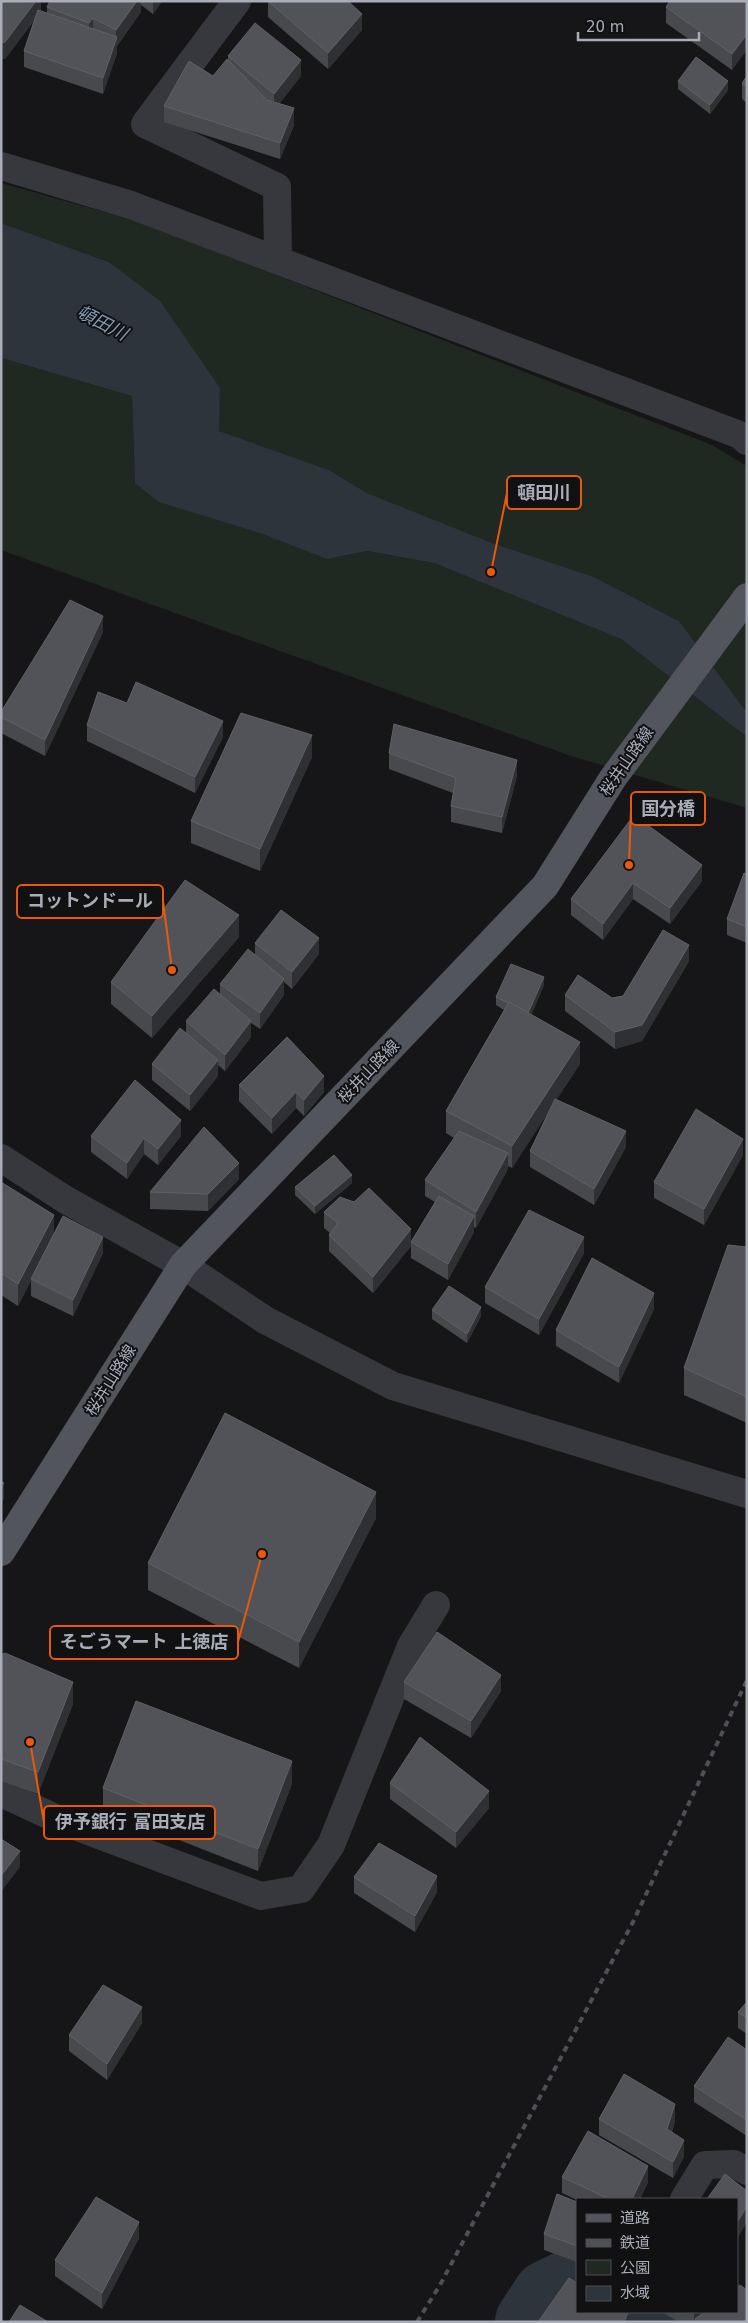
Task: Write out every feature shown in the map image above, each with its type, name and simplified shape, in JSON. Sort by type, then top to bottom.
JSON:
[{"type":"main road","name":"桜井山路線","points":[[1,1552],[183,1265],[545,886],[613,778],[747,597]]},
{"type":"street","points":[[237,1],[145,124],[277,187],[278,260]]},
{"type":"street","points":[[1,166],[131,205],[740,435],[747,441]]},
{"type":"street","points":[[1,1158],[66,1200],[183,1265],[265,1320],[393,1386],[747,1494]]},
{"type":"street","points":[[1,1793],[64,1822],[261,1896],[301,1889],[331,1845],[411,1646],[436,1606]]},
{"type":"street","points":[[685,2198],[705,2165],[734,2164],[747,2171]]},
{"type":"green space","points":[[1,183],[140,222],[712,445],[747,466],[747,717],[679,621],[594,577],[492,543],[367,493],[329,470],[218,431],[220,388],[109,262],[1,223]]},
{"type":"green space","points":[[1,358],[132,396],[135,483],[337,557],[367,551],[434,563],[621,639],[747,737],[747,808],[571,756],[1,550]]},
{"type":"water","points":[[1,223],[109,262],[160,301],[220,388],[219,431],[329,470],[367,493],[492,543],[594,577],[679,621],[747,713],[747,737],[621,639],[434,563],[367,551],[327,559],[263,534],[159,502],[135,483],[132,396],[1,358]]},
{"type":"building","points":[[1,1],[36,1],[5,42],[1,43]]},
{"type":"building","points":[[50,1],[137,1],[116,30],[93,18],[89,23],[47,7]]},
{"type":"building","points":[[268,1],[348,1],[362,14],[328,53]]},
{"type":"building","points":[[670,1],[747,1],[747,34],[732,54],[666,7]]},
{"type":"building","points":[[38,10],[117,37],[103,78],[24,51]]},
{"type":"building","points":[[255,23],[301,60],[274,94],[228,56]]},
{"type":"building","points":[[696,57],[728,81],[710,105],[678,81]]},
{"type":"building","points":[[227,59],[267,100],[294,108],[280,143],[164,106],[189,61],[213,76]]},
{"type":"building","points":[[747,76],[747,87],[742,83]]},
{"type":"building","points":[[70,600],[103,616],[45,740],[1,717],[1,712]]},
{"type":"building","points":[[136,682],[223,721],[195,777],[87,725],[98,692],[127,703]]},
{"type":"building","points":[[241,713],[312,735],[260,849],[191,821]]},
{"type":"building","points":[[394,724],[517,760],[502,817],[451,806],[456,778],[389,753]]},
{"type":"building","points":[[634,815],[702,865],[670,908],[633,883],[603,924],[571,899]]},
{"type":"building","points":[[744,873],[747,874],[747,927],[727,919]]},
{"type":"building","points":[[185,880],[239,915],[152,1016],[111,982]]},
{"type":"building","points":[[281,910],[319,938],[292,972],[255,943]]},
{"type":"building","points":[[663,930],[689,945],[642,1025],[615,1032],[565,995],[578,975],[612,998],[623,996]]},
{"type":"building","points":[[248,949],[284,979],[260,1013],[220,984]]},
{"type":"building","points":[[511,964],[544,977],[528,1013],[496,997]]},
{"type":"building","points":[[214,989],[251,1021],[225,1055],[186,1021]]},
{"type":"building","points":[[509,1002],[580,1042],[512,1146],[446,1111]]},
{"type":"building","points":[[180,1028],[218,1060],[190,1095],[152,1064]]},
{"type":"building","points":[[287,1037],[324,1076],[304,1100],[296,1092],[272,1118],[239,1085]]},
{"type":"building","points":[[135,1080],[181,1120],[158,1149],[144,1138],[127,1163],[91,1136]]},
{"type":"building","points":[[555,1099],[626,1131],[594,1189],[530,1151]]},
{"type":"building","points":[[696,1109],[743,1139],[704,1209],[654,1182]]},
{"type":"building","points":[[204,1127],[239,1163],[208,1194],[150,1192]]},
{"type":"building","points":[[459,1131],[508,1153],[476,1212],[425,1180]]},
{"type":"building","points":[[334,1155],[352,1175],[315,1206],[295,1187]]},
{"type":"building","points":[[1,1182],[54,1215],[18,1284],[1,1273]]},
{"type":"building","points":[[369,1188],[411,1229],[373,1277],[329,1235],[338,1223],[324,1212],[340,1197],[354,1202]]},
{"type":"building","points":[[439,1196],[474,1216],[448,1264],[411,1242]]},
{"type":"building","points":[[529,1210],[584,1237],[539,1319],[485,1287]]},
{"type":"building","points":[[63,1216],[103,1237],[73,1300],[31,1279]]},
{"type":"building","points":[[728,1245],[747,1247],[747,1397],[684,1368]]},
{"type":"building","points":[[592,1258],[654,1293],[619,1367],[556,1330]]},
{"type":"building","points":[[449,1286],[481,1307],[467,1334],[432,1310]]},
{"type":"building","points":[[225,1413],[376,1492],[299,1642],[148,1563]]},
{"type":"building","points":[[437,1632],[501,1675],[471,1721],[404,1682]]},
{"type":"building","points":[[5,1653],[73,1682],[38,1772],[1,1759],[1,1655]]},
{"type":"building","points":[[136,1701],[292,1761],[258,1849],[103,1788]]},
{"type":"building","points":[[420,1737],[489,1791],[456,1832],[390,1783]]},
{"type":"building","points":[[1,1839],[20,1851],[1,1876]]},
{"type":"building","points":[[379,1843],[437,1876],[415,1916],[354,1877]]},
{"type":"building","points":[[103,1985],[142,2007],[107,2064],[69,2035]]},
{"type":"building","points":[[747,2002],[747,2018],[738,2012]]},
{"type":"building","points":[[728,2037],[747,2050],[747,2120],[694,2086]]},
{"type":"building","points":[[624,2074],[675,2104],[667,2129],[684,2140],[673,2162],[599,2119]]},
{"type":"building","points":[[588,2131],[648,2166],[632,2198],[607,2198],[562,2177]]},
{"type":"building","points":[[725,2174],[747,2191],[747,2206],[738,2221],[738,2198],[708,2198]]},
{"type":"building","points":[[557,2194],[576,2202],[576,2246],[544,2234]]},
{"type":"building","points":[[96,2197],[139,2222],[102,2293],[55,2260]]},
{"type":"building","points":[[569,2278],[576,2282],[576,2313],[628,2313],[624,2322],[538,2322]]},
{"type":"building","points":[[740,2285],[747,2290],[747,2322],[697,2322],[695,2319],[704,2313],[738,2313],[738,2286]]},
{"type":"building","points":[[20,2305],[48,2322],[9,2322]]},
{"type":"waterway","points":[[531,2322],[548,2296],[576,2282]]},
{"type":"waterway","points":[[636,2313],[648,2322]]},
{"type":"railway","points":[[417,2322],[440,2285],[633,1922],[747,1680]]},
{"type":"place","name":"頓田川","points":[[491,572]]},
{"type":"place","name":"国分橋","points":[[629,865]]},
{"type":"place","name":"コットンドール","points":[[172,970]]},
{"type":"place","name":"そごうマート 上徳店","points":[[262,1554]]},
{"type":"place","name":"伊予銀行 富田支店","points":[[30,1742]]}]
